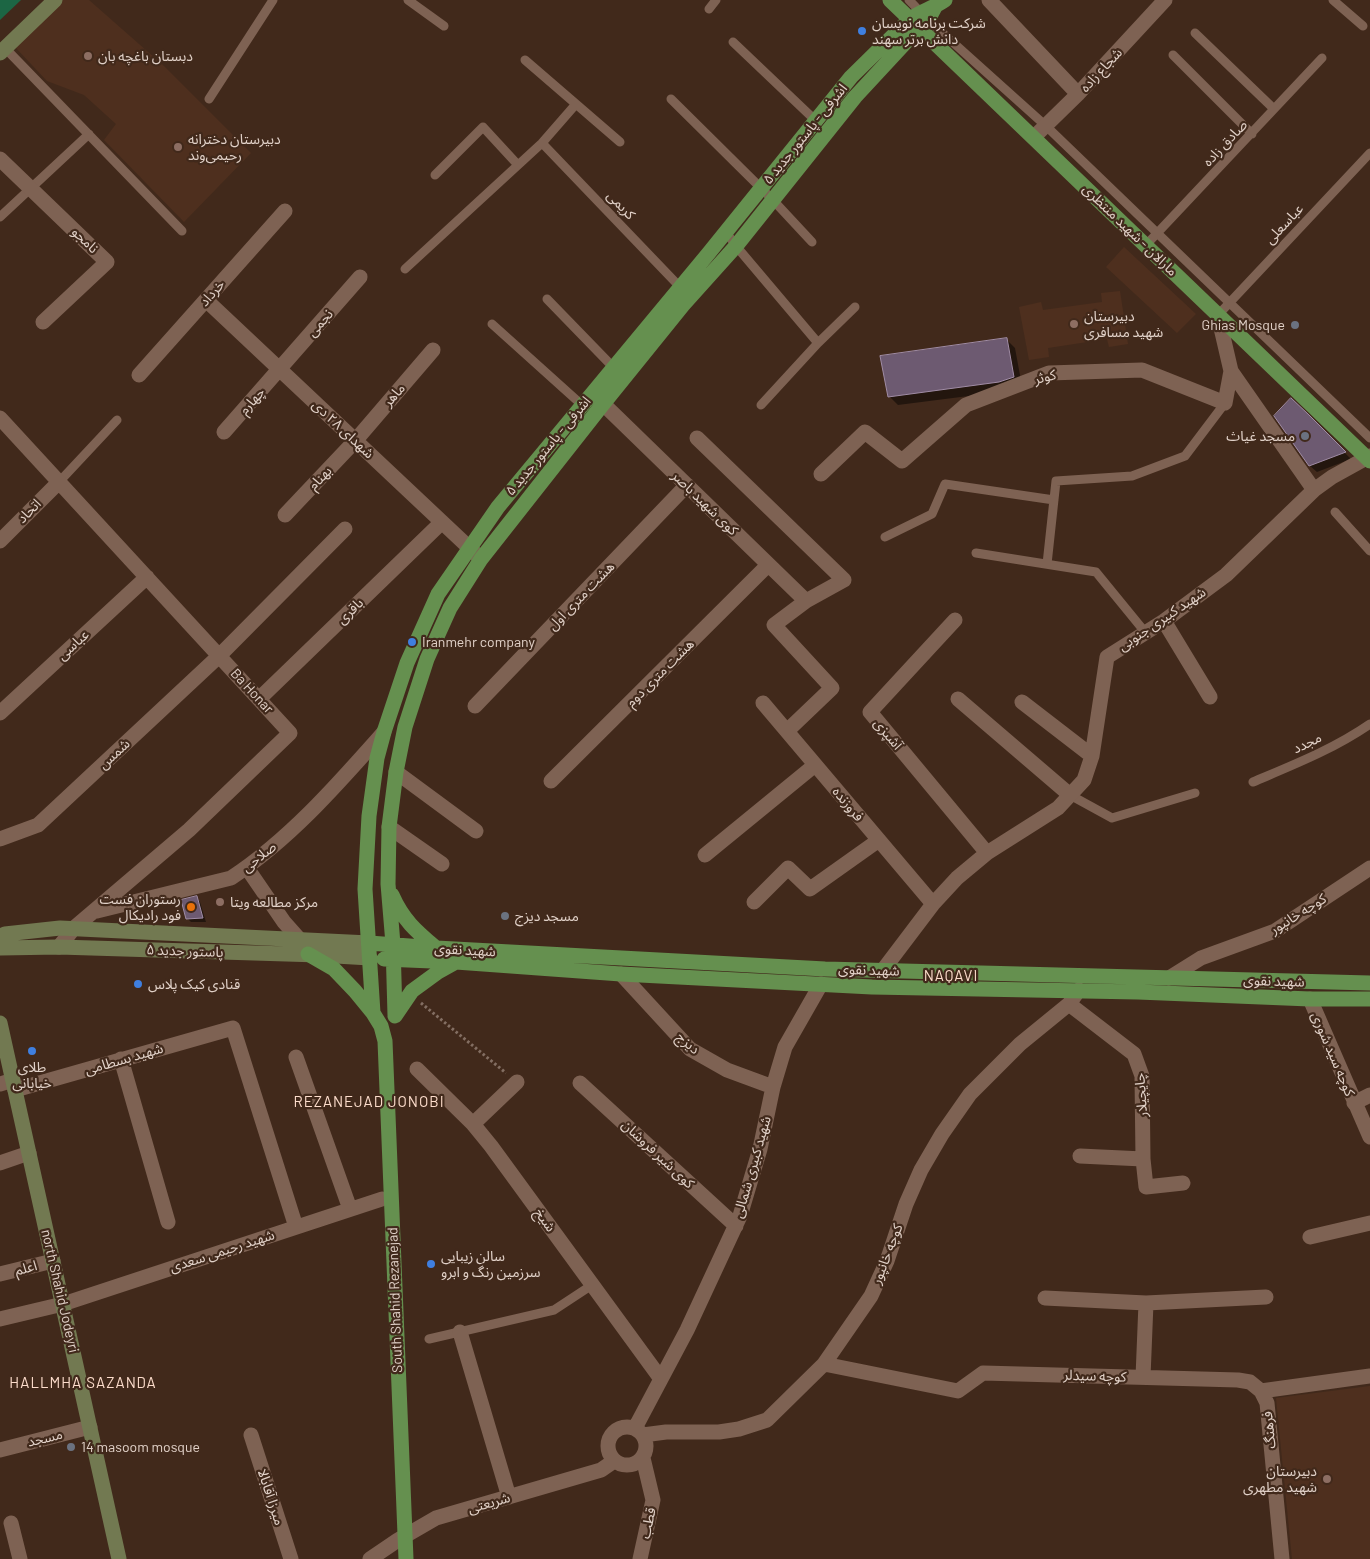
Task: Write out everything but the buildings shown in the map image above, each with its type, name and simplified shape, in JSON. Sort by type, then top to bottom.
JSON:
[{"type":"main road","points":[[2,51],[55,0]]},
{"type":"main road","name":"مارالان - شهید منتظری","points":[[890,0],[926,15],[1034,137],[1369,458]]},
{"type":"main road","name":"اشرفی - پاستور جدید ۵","points":[[370,958],[365,889],[369,816],[377,758],[406,663],[438,594],[498,507],[851,78],[926,15]]},
{"type":"main road","name":"اشرفی - پاستور جدید ۵","points":[[393,959],[388,884],[389,827],[396,772],[405,727],[427,659],[450,608],[481,559],[603,404],[683,305],[736,246],[855,97],[926,15]]},
{"type":"main road","points":[[388,884],[399,910],[412,929],[436,948]]},
{"type":"main road","name":"پاستور جدید ۵","points":[[0,936],[60,928],[74,928],[369,942]]},
{"type":"main road","name":"شهید نقوی","points":[[369,942],[436,948],[825,969],[1370,983]]},
{"type":"main road","name":"پاستور جدید ۵","points":[[0,948],[59,947],[308,954],[370,958]]},
{"type":"main road","points":[[308,954],[334,969],[355,991],[381,1026],[385,1041]]},
{"type":"main road","points":[[370,958],[373,1013]]},
{"type":"main road","name":"شهید نقوی","points":[[370,958],[621,974],[882,987],[1079,990],[1310,999],[1370,999]]},
{"type":"main road","points":[[393,959],[395,1015]]},
{"type":"main road","points":[[385,1041],[388,1027],[412,991],[438,972],[456,962]]},
{"type":"main road","name":"north Shahid Jodeyri","points":[[0,1023],[9,1085],[29,1153],[119,1559]]},
{"type":"main road","name":"South Shahid Rezanejad","points":[[385,1041],[406,1559]]},
{"type":"street","points":[[988,0],[1078,94]]},
{"type":"street","name":"شجاع زاده","points":[[1034,137],[1078,94],[1164,0]]},
{"type":"street","name":"نامجو","points":[[0,159],[107,262],[44,322]]},
{"type":"street","name":"خرداد","points":[[139,375],[285,211]]},
{"type":"street","name":"نجمی","points":[[280,369],[360,278]]},
{"type":"street","name":"شهدای ۲۸ دی","points":[[206,300],[481,559]]},
{"type":"street","points":[[1218,315],[1230,371],[1225,403]]},
{"type":"street","name":"ماهر","points":[[356,441],[433,350]]},
{"type":"street","name":"چهارم","points":[[224,432],[280,369]]},
{"type":"street","name":"کوثر","points":[[821,474],[866,432],[902,461],[966,405],[1049,373],[1142,370],[1225,403]]},
{"type":"street","points":[[1230,371],[1314,490]]},
{"type":"street","name":"کوی شهید باصر","points":[[592,393],[806,601]]},
{"type":"street","name":"Ba Honar","points":[[1,422],[59,482],[290,733],[189,830],[74,928],[59,947]]},
{"type":"street","points":[[697,438],[844,580],[806,601],[774,625],[832,688],[786,731]]},
{"type":"street","name":"بهنام","points":[[285,515],[356,441]]},
{"type":"street","name":"شهید کبیری جنوبی","points":[[883,970],[933,904],[957,878],[986,852],[1058,808],[1084,780],[1092,756],[1107,657],[1164,621],[1226,575],[1314,490],[1332,477],[1369,458]]},
{"type":"street","name":"اتحاد","points":[[0,541],[59,482]]},
{"type":"street","name":"هشت متری اول","points":[[475,706],[687,485]]},
{"type":"street","name":"باقری","points":[[259,699],[442,522]]},
{"type":"street","name":"شمس","points":[[0,839],[38,824],[219,656],[345,529]]},
{"type":"street","name":"هشت متری دوم","points":[[551,781],[768,565]]},
{"type":"street","name":"عباسی","points":[[0,713],[147,578]]},
{"type":"street","name":"آشپزی","points":[[955,620],[870,712],[986,852]]},
{"type":"street","points":[[1164,621],[1210,697]]},
{"type":"street","points":[[958,699],[1070,794]]},
{"type":"street","points":[[1022,702],[1092,756]]},
{"type":"street","name":"فروزنده","points":[[763,703],[933,904]]},
{"type":"street","name":"صلاحی","points":[[93,912],[231,878],[299,824],[384,732]]},
{"type":"street","points":[[705,854],[815,765]]},
{"type":"street","points":[[396,772],[476,831]]},
{"type":"street","points":[[389,827],[442,864]]},
{"type":"street","points":[[754,902],[788,868],[810,889],[879,840]]},
{"type":"street","points":[[246,868],[284,922],[300,940]]},
{"type":"street","name":"کوچه خانپور","points":[[1170,978],[1201,958],[1274,930],[1370,868]]},
{"type":"street","name":"دیزج","points":[[621,974],[690,1049],[726,1070],[774,1087]]},
{"type":"street","name":"شهید کبیری شمالی","points":[[639,1432],[661,1379],[687,1330],[736,1226],[760,1149],[785,1047],[821,984]]},
{"type":"street","name":"کوچه خانپور","points":[[639,1432],[719,1432],[739,1429],[767,1420],[824,1364],[870,1296],[887,1261],[906,1204],[921,1170],[942,1134],[970,1094],[1020,1044],[1069,1004],[1079,990]]},
{"type":"street","name":"کوچه سید شوری","points":[[1310,999],[1370,1138]]},
{"type":"street","name":"چایچیلار","points":[[1069,1004],[1134,1054],[1142,1076],[1143,1159],[1146,1187],[1183,1183]]},
{"type":"street","name":"شهید بسطامی","points":[[9,1085],[121,1059],[233,1028],[296,1227]]},
{"type":"street","points":[[296,1057],[350,1209]]},
{"type":"street","points":[[121,1059],[168,1222]]},
{"type":"street","name":"شیخ","points":[[417,1069],[473,1124],[491,1146],[661,1379]]},
{"type":"street","points":[[473,1124],[517,1082]]},
{"type":"street","name":"کوی شیر فروشان","points":[[580,1083],[736,1226]]},
{"type":"street","points":[[1354,1103],[1370,1095]]},
{"type":"street","points":[[0,1163],[29,1153]]},
{"type":"street","points":[[1080,1156],[1143,1159]]},
{"type":"street","name":"شهید رحیمی سعدی","points":[[0,1319],[62,1304],[382,1198]]},
{"type":"street","points":[[1310,1237],[1370,1223]]},
{"type":"street","name":"اعلم","points":[[0,1274],[53,1261]]},
{"type":"street","points":[[1046,1298],[1146,1303],[1266,1297]]},
{"type":"street","points":[[1143,1377],[1146,1303]]},
{"type":"street","points":[[460,1332],[509,1497]]},
{"type":"street","name":"کوچه سیدلر","points":[[824,1364],[958,1391],[982,1373],[1238,1380],[1250,1382],[1261,1391]]},
{"type":"street","points":[[1261,1391],[1370,1376]]},
{"type":"street","name":"فرهنگ","points":[[1261,1391],[1267,1403],[1282,1559]]},
{"type":"street","name":"مسجد","points":[[0,1450],[90,1427]]},
{"type":"street","points":[[630,1427],[639,1432],[647,1446],[643,1458],[632,1465],[626,1466],[614,1461],[608,1450],[612,1434],[620,1428],[630,1427]]},
{"type":"street","name":"میرزا آقابالا","points":[[251,1435],[291,1559]]},
{"type":"street","name":"قطب","points":[[640,1559],[653,1500],[643,1458]]},
{"type":"street","name":"شریعتی","points":[[370,1559],[436,1518],[601,1470],[614,1461]]},
{"type":"street","points":[[10,1523],[20,1559]]},
{"type":"lane","points":[[210,99],[274,0]]},
{"type":"lane","points":[[408,0],[444,26]]},
{"type":"lane","points":[[709,9],[716,0]]},
{"type":"lane","name":"مارالان - شهید منتظری","points":[[909,0],[1046,126],[1370,438]]},
{"type":"lane","points":[[1333,0],[1363,26]]},
{"type":"lane","points":[[1195,33],[1274,110]]},
{"type":"lane","points":[[733,42],[816,121]]},
{"type":"lane","points":[[2,51],[88,134],[182,231]]},
{"type":"lane","points":[[1173,55],[1252,134]]},
{"type":"lane","name":"صادق زاده","points":[[1146,245],[1322,58]]},
{"type":"lane","points":[[525,60],[620,142]]},
{"type":"lane","points":[[671,99],[772,199],[812,242]]},
{"type":"lane","points":[[405,269],[542,143],[576,104]]},
{"type":"lane","points":[[435,175],[483,128],[518,165]]},
{"type":"lane","points":[[0,217],[88,134]]},
{"type":"lane","name":"کریمی","points":[[542,143],[680,287]]},
{"type":"lane","name":"عباسعلی","points":[[1218,315],[1370,152]]},
{"type":"lane","points":[[726,232],[818,343]]},
{"type":"lane","points":[[547,299],[613,368]]},
{"type":"lane","points":[[761,405],[818,343],[855,307]]},
{"type":"lane","points":[[492,324],[582,405]]},
{"type":"lane","points":[[1047,564],[1056,481],[1132,476],[1185,456],[1225,403]]},
{"type":"lane","points":[[59,482],[117,420]]},
{"type":"lane","points":[[885,537],[932,514],[945,484],[1054,500]]},
{"type":"lane","points":[[1335,512],[1370,551]]},
{"type":"lane","points":[[976,553],[1096,572],[1145,632]]},
{"type":"lane","name":"مجدد","points":[[1253,782],[1300,762],[1352,736],[1370,724]]},
{"type":"lane","points":[[1070,794],[1112,818],[1195,793]]},
{"type":"lane","points":[[429,1339],[554,1310],[592,1285]]},
{"type":"path","points":[[418,1000],[517,1082]]},
{"type":"shaded area","points":[[62,0],[89,0],[164,66],[251,153],[184,222],[104,140],[116,124],[84,95],[47,81],[15,47]]},
{"type":"shaded area","points":[[1124,247],[1196,314],[1177,333],[1106,267]]},
{"type":"shaded area","name":"دبیرستان شهید مسافری","points":[[1120,291],[1128,344],[1109,347],[1107,339],[1048,348],[1049,357],[1029,360],[1019,307],[1041,302],[1043,310],[1102,302],[1101,293]]},
{"type":"shaded area","name":"دبیرستان شهید مطهری","points":[[1370,1386],[1370,1559],[1292,1559],[1276,1398]]},
{"type":"green space","points":[[0,0],[21,0],[0,20]]},
{"type":"place","name":"شرکت برنامه نویسان دانش برتر سهند","points":[[862,31]]},
{"type":"place","name":"دبستان باغچه بان","points":[[88,56]]},
{"type":"place","name":"دبیرستان دخترانه رحیمی‌وند","points":[[178,147]]},
{"type":"place","name":"دبیرستان شهید مسافری","points":[[1074,324]]},
{"type":"place","name":"Ghias Mosque","points":[[1295,325]]},
{"type":"place","name":"مسجد غیاث","points":[[1305,436]]},
{"type":"place","name":"Iranmehr company","points":[[412,642]]},
{"type":"place","name":"مرکز مطالعه ویتا","points":[[220,902]]},
{"type":"place","name":"رستوران فست فود رادیکال","points":[[191,907]]},
{"type":"place","name":"مسجد دیزج","points":[[505,916]]},
{"type":"place","name":"قنادی کیک پلاس","points":[[138,984]]},
{"type":"place","name":"طلای خیابانی","points":[[32,1051]]},
{"type":"place","name":"سالن زیبایی سرزمین رنگ و ابرو","points":[[431,1264]]},
{"type":"place","name":"14 masoom mosque","points":[[71,1447]]},
{"type":"place","name":"دبیرستان شهید مطهری","points":[[1327,1479]]},
{"type":"district","name":"NAQAVI","points":[[951,976]]},
{"type":"district","name":"REZANEJAD JONOBI","points":[[369,1102]]},
{"type":"district","name":"HALLMHA SAZANDA","points":[[83,1383]]}]
